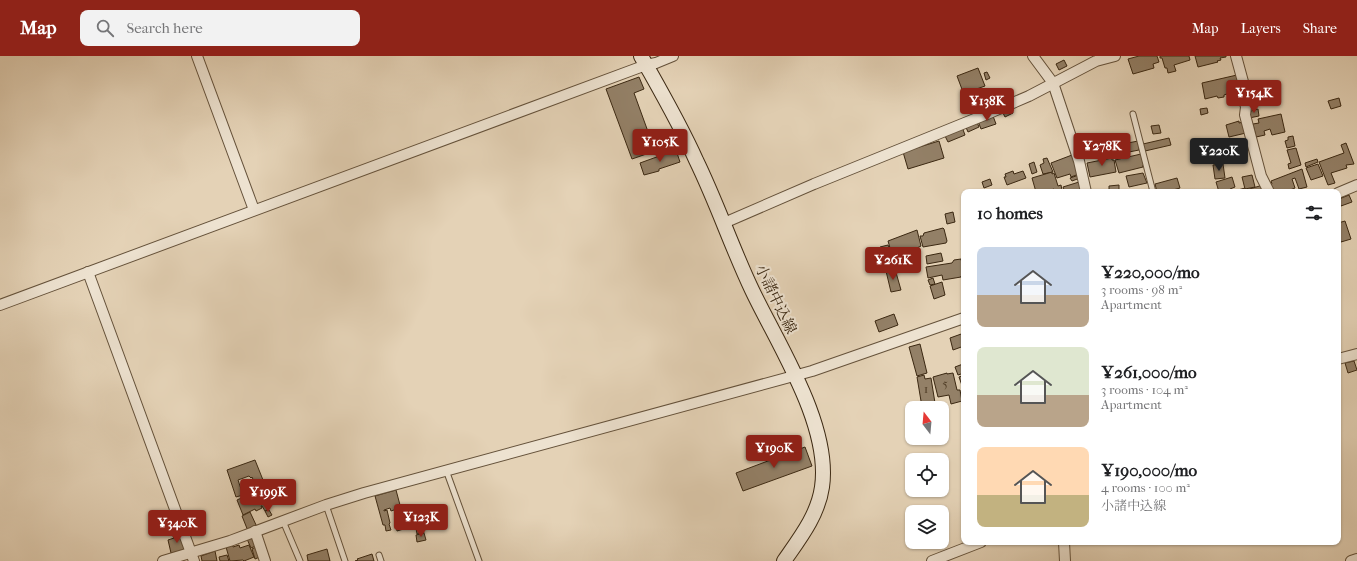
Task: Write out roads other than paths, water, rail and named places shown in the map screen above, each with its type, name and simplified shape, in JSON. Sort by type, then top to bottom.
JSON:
[{"type":"main road","name":"小諸中込線","points":[[644,60],[696,160],[752,290],[795,376],[817,429],[822,456],[822,486],[819,501],[813,517],[784,561]]},
{"type":"street","points":[[197,56],[254,210]]},
{"type":"street","points":[[0,305],[254,210],[644,60],[656,63],[673,56]]},
{"type":"street","points":[[1033,56],[1053,84],[1080,161],[1085,189]]},
{"type":"street","points":[[724,223],[821,181],[987,114],[1053,84],[1096,61],[1115,56]]},
{"type":"street","points":[[1236,56],[1245,89],[1243,96],[1246,107],[1245,115],[1261,176],[1267,189]]},
{"type":"street","points":[[1341,192],[1357,185]]},
{"type":"street","points":[[88,272],[193,557]]},
{"type":"street","points":[[163,561],[193,557],[254,531],[364,492],[795,376],[961,319]]},
{"type":"street","points":[[1341,358],[1357,354]]},
{"type":"street","points":[[254,531],[265,561]]},
{"type":"street","points":[[932,561],[973,545]]},
{"type":"street","points":[[1064,545],[1065,561]]},
{"type":"street","points":[[1351,561],[1357,559]]},
{"type":"lane","points":[[1133,114],[1152,189]]},
{"type":"lane","points":[[446,470],[479,561]]},
{"type":"lane","points":[[326,505],[345,561]]},
{"type":"lane","points":[[283,521],[300,561]]},
{"type":"lane","points":[[379,554],[381,561]]}]
